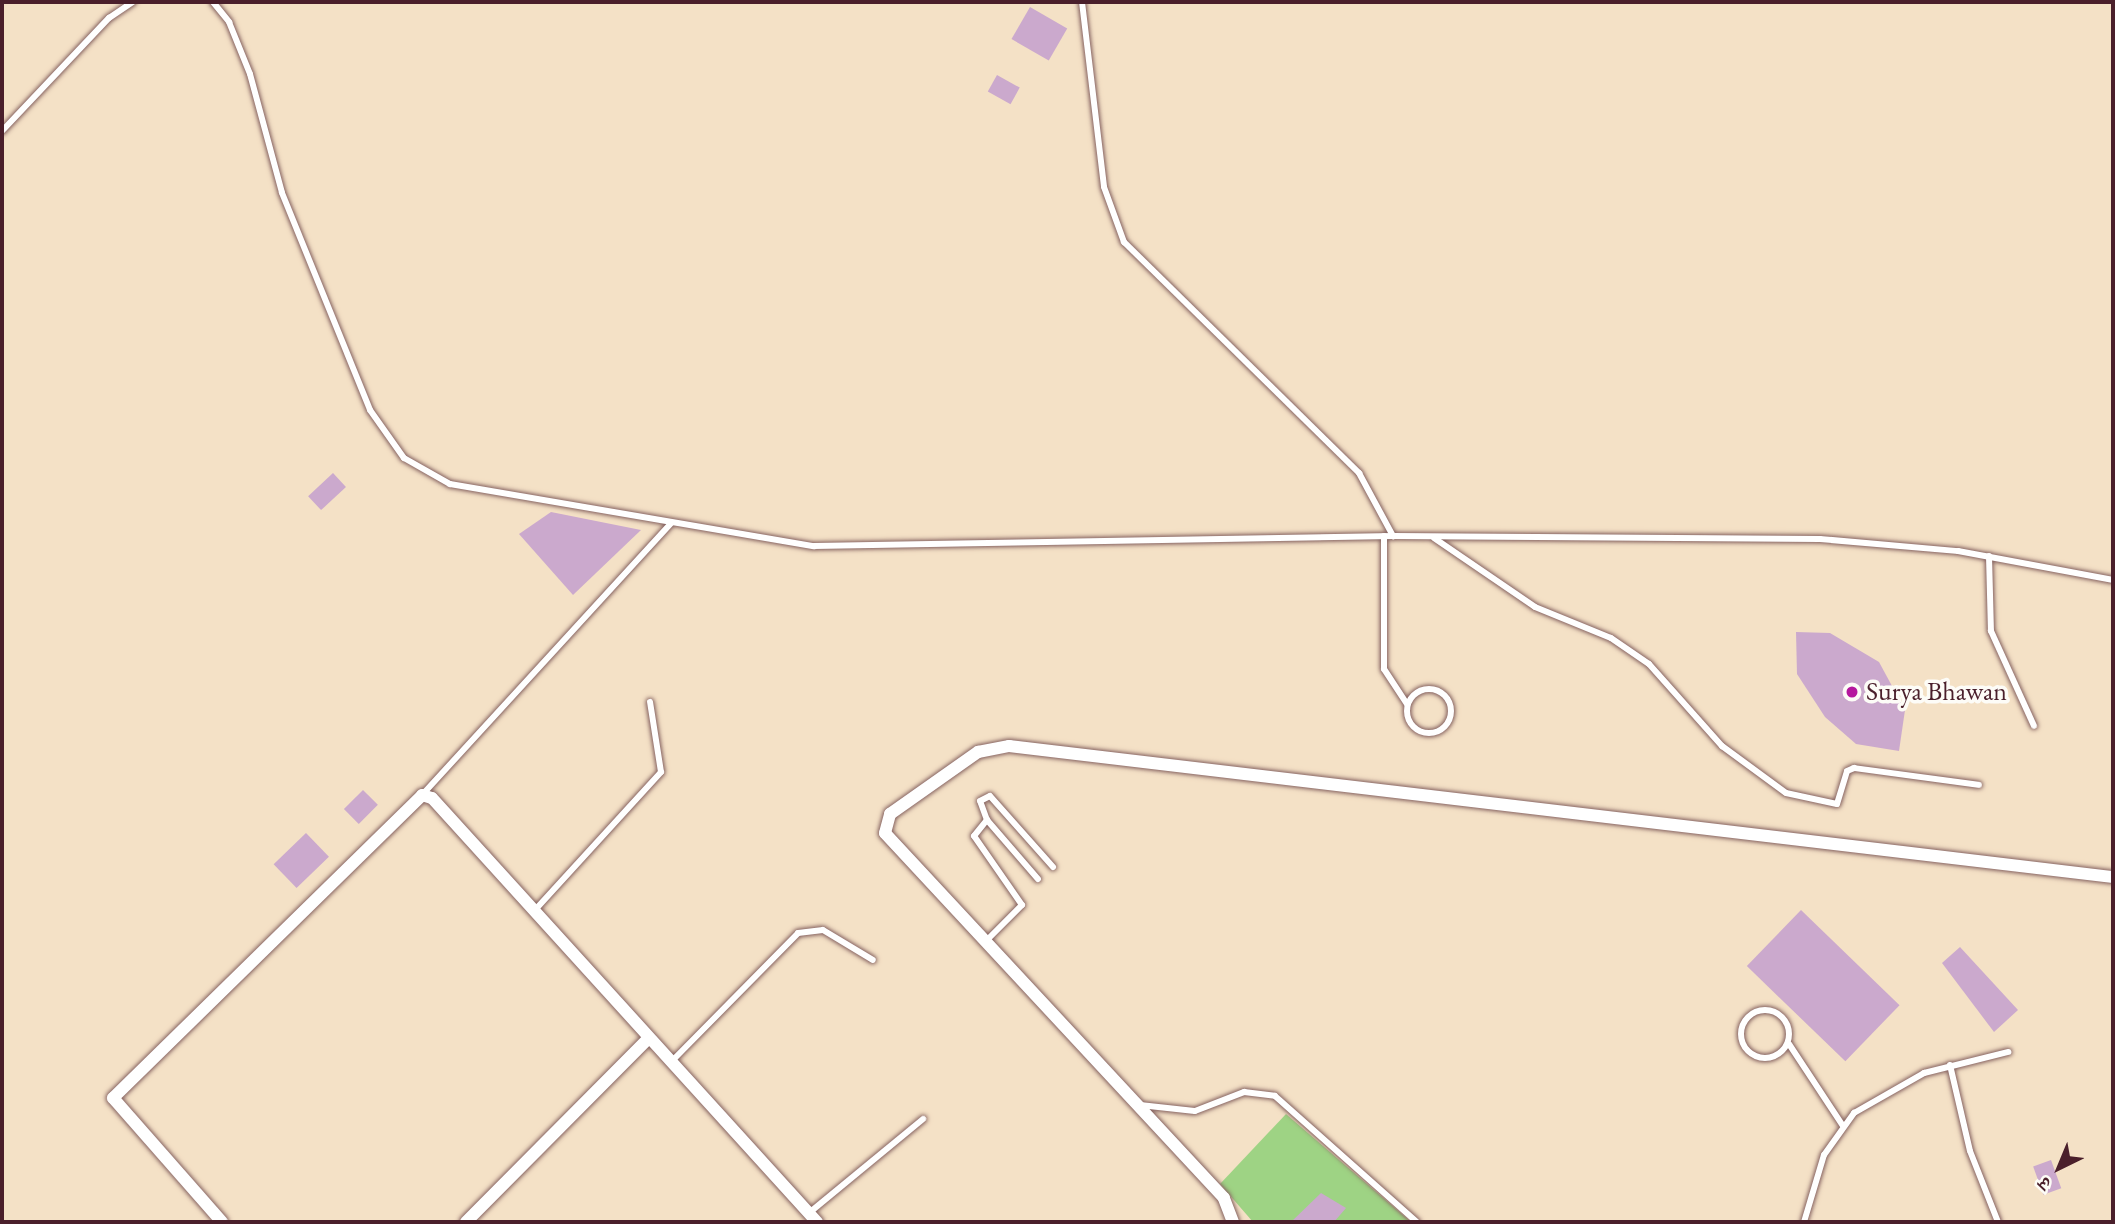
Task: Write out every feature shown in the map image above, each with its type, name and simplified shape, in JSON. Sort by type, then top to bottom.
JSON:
[{"type":"street","points":[[1233,1222],[1224,1198],[985,942],[883,827],[890,814],[978,752],[1009,746],[2113,877]]},
{"type":"street","points":[[222,1222],[113,1098],[422,794],[535,910],[648,1039],[813,1218]]},
{"type":"street","points":[[466,1222],[648,1039]]},
{"type":"lane","points":[[2,131],[109,18],[132,2]]},
{"type":"lane","points":[[213,2],[229,22],[250,74],[282,193],[370,410],[404,458],[450,484],[752,540],[898,549],[1384,536],[1820,539],[1989,556],[2113,580]]},
{"type":"lane","points":[[1082,2],[1104,187],[1124,242],[1365,479],[1392,536]]},
{"type":"lane","points":[[422,794],[671,523]]},
{"type":"lane","points":[[1384,536],[1384,669],[1407,704],[1418,729],[1434,732],[1451,719],[1450,702],[1429,690],[1407,704]]},
{"type":"lane","points":[[1432,537],[1535,607],[1611,638],[1649,664],[1722,746],[1786,793],[1837,804],[1847,771],[1854,768],[1979,785]]},
{"type":"lane","points":[[1989,556],[1992,631],[2034,726]]},
{"type":"lane","points":[[535,910],[661,772],[649,702]]},
{"type":"lane","points":[[1038,879],[987,820],[978,805],[988,795],[1053,867]]},
{"type":"lane","points":[[985,942],[1022,905],[974,836],[987,820]]},
{"type":"lane","points":[[671,1062],[799,933],[822,930],[873,960]]},
{"type":"lane","points":[[1789,1044],[1764,1058],[1745,1045],[1741,1026],[1767,1009],[1788,1028],[1789,1044],[1843,1126]]},
{"type":"lane","points":[[1804,1222],[1824,1155],[1843,1126],[1889,1088],[1950,1065],[2008,1052]]},
{"type":"lane","points":[[1950,1065],[1970,1150],[1998,1222]]},
{"type":"lane","points":[[1135,1104],[1195,1111],[1244,1092],[1275,1096],[1417,1222]]},
{"type":"lane","points":[[813,1218],[923,1119]]},
{"type":"green space","points":[[1286,1114],[1411,1222],[1253,1222],[1220,1184]]},
{"type":"building","points":[[1030,7],[1067,28],[1049,61],[1012,39]]},
{"type":"building","points":[[997,75],[1020,88],[1011,104],[988,92]]},
{"type":"building","points":[[333,473],[346,487],[321,510],[308,496]]},
{"type":"building","points":[[551,512],[641,530],[573,595],[519,534]]},
{"type":"building","name":"Surya Bhawan","points":[[1796,632],[1830,633],[1879,662],[1905,710],[1899,751],[1856,744],[1825,717],[1797,674]]},
{"type":"building","points":[[363,790],[378,805],[359,824],[344,809]]},
{"type":"building","points":[[306,833],[329,857],[297,888],[274,864]]},
{"type":"building","points":[[1801,910],[1900,1005],[1845,1061],[1747,966]]},
{"type":"building","points":[[1960,947],[2018,1010],[1994,1032],[1942,963]]},
{"type":"building","points":[[2051,1160],[2061,1188],[2043,1195],[2033,1166]]},
{"type":"building","points":[[1321,1193],[1346,1208],[1334,1222],[1291,1222]]},
{"type":"place","name":"Surya Bhawan","points":[[1852,692]]}]
